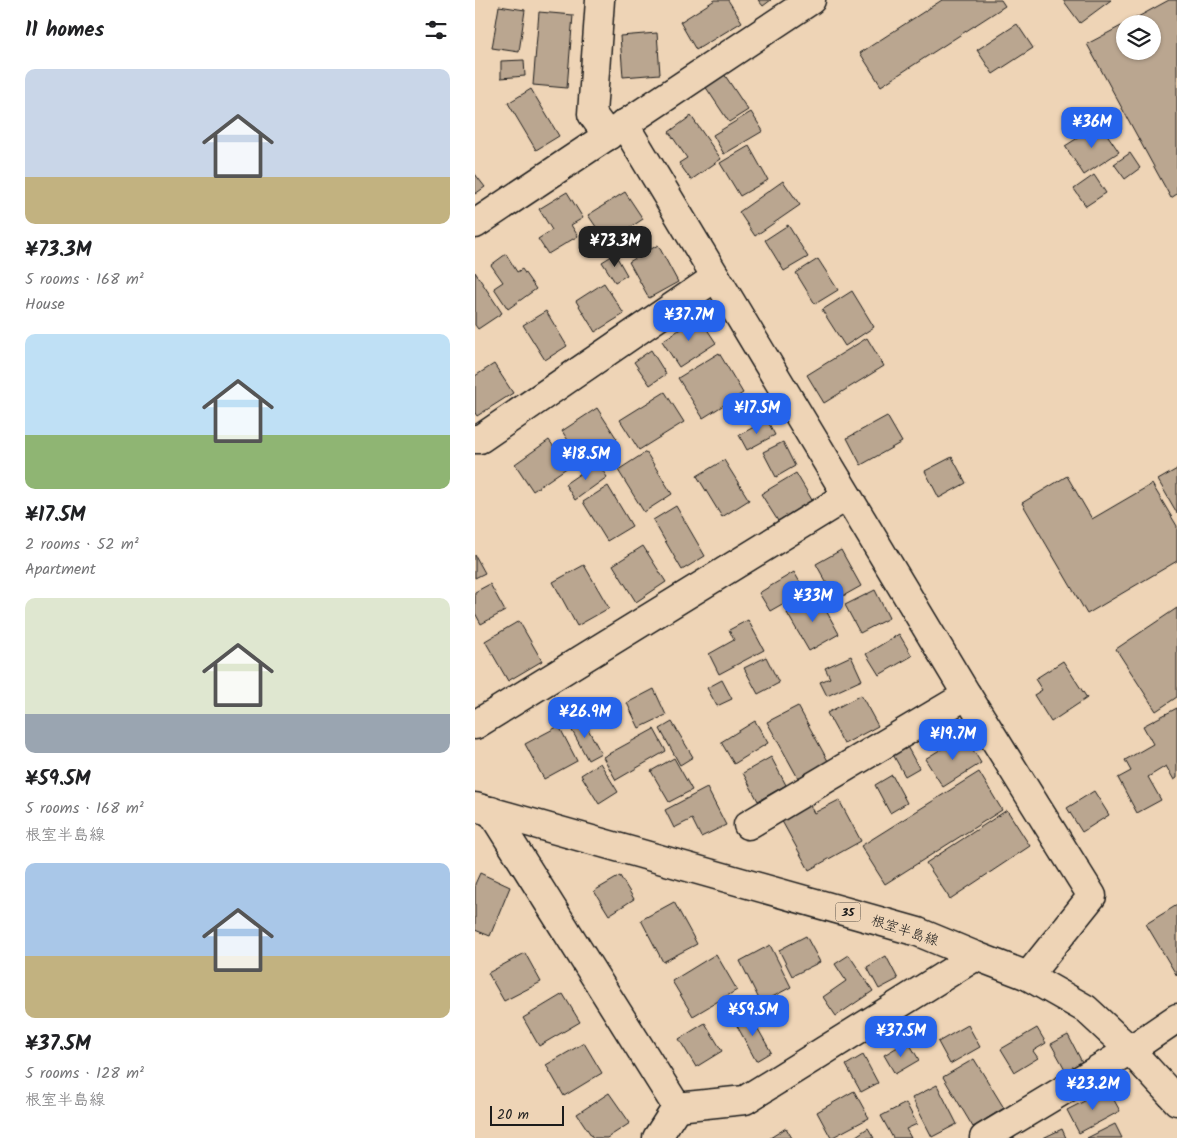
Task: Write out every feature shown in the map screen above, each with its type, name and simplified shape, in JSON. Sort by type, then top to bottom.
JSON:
[{"type":"street","points":[[600,0],[592,114],[616,130],[716,277],[967,695],[1092,896],[1028,976]]},
{"type":"street","points":[[475,224],[811,0]]},
{"type":"street","points":[[475,439],[480,439],[716,277]]},
{"type":"street","points":[[475,725],[847,496]]},
{"type":"street","points":[[748,825],[967,695]]},
{"type":"street","points":[[483,809],[677,1107]]},
{"type":"street","name":"根室半島線","points":[[483,809],[918,932],[1028,976],[1086,1009],[1130,1050],[1177,1101]]},
{"type":"street","points":[[677,1107],[745,1100],[976,956]]},
{"type":"street","points":[[984,1138],[1130,1050],[1177,1018]]},
{"type":"street","points":[[657,1138],[677,1107]]},
{"type":"building","points":[[715,0],[728,0],[742,22],[696,50],[680,22]]},
{"type":"building","points":[[758,0],[771,0],[763,6]]},
{"type":"building","points":[[942,0],[1001,0],[1005,6],[881,86],[860,53]]},
{"type":"building","points":[[1063,0],[1111,0],[1080,23]]},
{"type":"building","points":[[1169,0],[1177,0],[1177,194],[1171,198],[1087,44],[1116,28],[1116,60],[1161,60],[1161,15],[1141,15]]},
{"type":"building","points":[[499,6],[525,10],[519,52],[492,48]]},
{"type":"building","points":[[539,12],[573,15],[567,88],[533,85]]},
{"type":"building","points":[[1017,24],[1033,48],[993,74],[977,50]]},
{"type":"building","points":[[657,33],[660,74],[623,77],[620,36]]},
{"type":"building","points":[[524,60],[525,76],[501,78],[501,61]]},
{"type":"building","points":[[724,74],[748,110],[729,122],[705,86]]},
{"type":"building","points":[[531,89],[559,136],[536,150],[508,103]]},
{"type":"building","points":[[751,112],[763,131],[724,154],[713,135]]},
{"type":"building","points":[[691,116],[721,159],[691,180],[679,163],[687,158],[669,132]]},
{"type":"building","points":[[1100,124],[1119,152],[1084,175],[1065,146]]},
{"type":"building","points":[[749,146],[768,180],[740,196],[720,163]]},
{"type":"building","points":[[1130,153],[1140,168],[1125,179],[1114,164]]},
{"type":"building","points":[[475,174],[485,187],[475,194]]},
{"type":"building","points":[[1094,175],[1106,193],[1086,206],[1074,189]]},
{"type":"building","points":[[783,181],[800,205],[755,236],[739,212]]},
{"type":"building","points":[[567,192],[583,218],[571,225],[578,236],[548,254],[538,239],[552,230],[539,209]]},
{"type":"building","points":[[625,192],[643,219],[607,243],[588,215]]},
{"type":"building","points":[[788,225],[808,257],[784,271],[765,240]]},
{"type":"building","points":[[658,245],[678,282],[649,298],[629,262]]},
{"type":"building","points":[[506,254],[517,272],[522,269],[536,289],[508,309],[494,288],[503,282],[491,265]]},
{"type":"building","points":[[615,254],[627,275],[615,282],[602,262]]},
{"type":"building","points":[[818,259],[838,290],[815,304],[796,273]]},
{"type":"building","points":[[475,272],[502,313],[478,329],[475,325]]},
{"type":"building","points":[[604,283],[624,314],[595,332],[576,301]]},
{"type":"building","points":[[852,291],[874,327],[845,346],[822,310]]},
{"type":"building","points":[[546,311],[567,346],[545,360],[523,325]]},
{"type":"building","points":[[699,317],[716,343],[679,367],[662,341]]},
{"type":"building","points":[[867,338],[884,366],[824,403],[807,375]]},
{"type":"building","points":[[651,350],[666,374],[650,385],[634,362]]},
{"type":"building","points":[[719,353],[743,393],[703,418],[678,378]]},
{"type":"building","points":[[494,364],[513,393],[477,416],[475,413],[475,376]]},
{"type":"building","points":[[665,392],[684,422],[639,450],[620,420]]},
{"type":"building","points":[[597,408],[617,439],[582,462],[562,431]]},
{"type":"building","points":[[887,416],[902,442],[861,465],[847,438]]},
{"type":"building","points":[[767,420],[775,435],[747,450],[739,435]]},
{"type":"building","points":[[549,440],[568,467],[533,491],[515,464]]},
{"type":"building","points":[[783,442],[795,466],[776,477],[763,452]]},
{"type":"building","points":[[646,452],[672,494],[644,512],[618,470]]},
{"type":"building","points":[[952,457],[966,483],[939,498],[925,471]]},
{"type":"building","points":[[724,460],[749,500],[722,517],[697,476]]},
{"type":"building","points":[[597,462],[607,477],[575,500],[565,484]]},
{"type":"building","points":[[1177,469],[1177,513],[1158,480]]},
{"type":"building","points":[[796,473],[812,500],[778,521],[761,494]]},
{"type":"building","points":[[1067,476],[1092,519],[1152,484],[1177,526],[1177,561],[1087,614],[1022,503]]},
{"type":"building","points":[[608,486],[632,526],[607,541],[583,502]]},
{"type":"building","points":[[676,506],[705,556],[682,570],[653,520]]},
{"type":"building","points":[[643,546],[666,582],[636,602],[613,565]]},
{"type":"building","points":[[841,550],[861,586],[836,600],[816,564]]},
{"type":"building","points":[[475,555],[485,573],[475,578]]},
{"type":"building","points":[[584,565],[609,608],[577,626],[553,582]]},
{"type":"building","points":[[794,572],[805,591],[770,611],[759,593]]},
{"type":"building","points":[[490,584],[505,611],[481,624],[475,613],[475,592]]},
{"type":"building","points":[[875,590],[889,618],[860,633],[845,605]]},
{"type":"building","points":[[818,596],[839,634],[809,651],[787,613]]},
{"type":"building","points":[[1177,608],[1177,697],[1156,711],[1116,649]]},
{"type":"building","points":[[748,620],[764,650],[719,674],[709,654],[734,640],[729,630]]},
{"type":"building","points":[[519,621],[542,661],[508,681],[485,641]]},
{"type":"building","points":[[899,634],[912,656],[879,675],[866,654]]},
{"type":"building","points":[[851,656],[862,680],[827,696],[820,682],[830,678],[825,668]]},
{"type":"building","points":[[766,657],[779,683],[758,694],[744,668]]},
{"type":"building","points":[[1063,661],[1087,698],[1051,722],[1034,695],[1042,690],[1035,679]]},
{"type":"building","points":[[722,680],[732,699],[717,706],[707,688]]},
{"type":"building","points":[[654,689],[666,715],[639,728],[627,703]]},
{"type":"building","points":[[861,695],[878,726],[844,744],[827,713]]},
{"type":"building","points":[[798,706],[828,761],[798,778],[767,722]]},
{"type":"building","points":[[1177,708],[1177,778],[1174,780],[1166,766],[1148,777],[1161,800],[1137,813],[1118,778],[1131,771],[1125,760],[1153,744],[1143,726]]},
{"type":"building","points":[[582,718],[601,753],[588,760],[569,725]]},
{"type":"building","points":[[755,721],[768,743],[734,764],[721,742]]},
{"type":"building","points":[[672,722],[693,757],[680,765],[660,729]]},
{"type":"building","points":[[559,726],[577,761],[544,779],[525,744]]},
{"type":"building","points":[[654,729],[666,751],[616,780],[603,757]]},
{"type":"building","points":[[964,735],[981,763],[943,787],[925,759]]},
{"type":"building","points":[[905,743],[919,768],[905,776],[891,751]]},
{"type":"building","points":[[771,757],[786,785],[758,801],[743,773]]},
{"type":"building","points":[[674,758],[692,790],[669,802],[651,771]]},
{"type":"building","points":[[600,763],[618,792],[599,804],[581,775]]},
{"type":"building","points":[[979,772],[1002,810],[885,884],[861,846]]},
{"type":"building","points":[[892,775],[907,803],[890,813],[875,785]]},
{"type":"building","points":[[707,788],[726,825],[701,837],[692,819],[674,828],[665,810]]},
{"type":"building","points":[[1094,791],[1109,815],[1082,832],[1067,808]]},
{"type":"building","points":[[806,799],[814,813],[839,800],[861,841],[809,870],[778,814]]},
{"type":"building","points":[[1007,810],[1030,846],[950,899],[926,863]]},
{"type":"building","points":[[480,873],[510,887],[490,936],[475,930],[475,884]]},
{"type":"building","points":[[620,876],[634,899],[609,915],[594,891]]},
{"type":"building","points":[[674,902],[697,944],[663,962],[641,920]]},
{"type":"building","points":[[1177,905],[1177,976],[1146,924]]},
{"type":"building","points":[[806,936],[820,962],[792,976],[779,950]]},
{"type":"building","points":[[770,945],[791,987],[761,1003],[740,961]]},
{"type":"building","points":[[525,953],[541,982],[504,1001],[488,973]]},
{"type":"building","points":[[716,954],[737,990],[693,1016],[672,981]]},
{"type":"building","points":[[849,955],[873,991],[836,1016],[823,997],[846,981],[835,964]]},
{"type":"building","points":[[886,956],[898,979],[879,989],[867,967]]},
{"type":"building","points":[[563,994],[580,1022],[539,1046],[523,1018]]},
{"type":"building","points":[[749,1013],[771,1052],[756,1061],[735,1022]]},
{"type":"building","points":[[705,1023],[722,1051],[696,1067],[679,1039]]},
{"type":"building","points":[[968,1025],[980,1047],[950,1064],[938,1042]]},
{"type":"building","points":[[1037,1028],[1046,1043],[1033,1051],[1038,1058],[1015,1072],[1001,1049]]},
{"type":"building","points":[[1068,1035],[1082,1062],[1066,1071],[1051,1044]]},
{"type":"building","points":[[908,1041],[919,1060],[895,1074],[884,1055]]},
{"type":"building","points":[[584,1043],[602,1073],[564,1096],[546,1065]]},
{"type":"building","points":[[863,1055],[878,1083],[861,1092],[846,1065]]},
{"type":"building","points":[[974,1059],[1004,1108],[973,1127],[943,1077]]},
{"type":"building","points":[[937,1085],[957,1124],[932,1137],[912,1098]]},
{"type":"building","points":[[1108,1089],[1120,1111],[1079,1133],[1067,1110]]},
{"type":"building","points":[[854,1091],[869,1118],[831,1138],[817,1112]]},
{"type":"building","points":[[609,1093],[630,1123],[607,1138],[593,1138],[577,1114]]},
{"type":"building","points":[[906,1103],[917,1124],[906,1129],[911,1138],[893,1138],[881,1116]]},
{"type":"building","points":[[1115,1124],[1122,1138],[1087,1138]]},
{"type":"building","points":[[786,1128],[792,1138],[770,1138]]},
{"type":"building","points":[[868,1128],[874,1138],[853,1138]]},
{"type":"building","points":[[1062,1129],[1066,1138],[1043,1138]]}]
